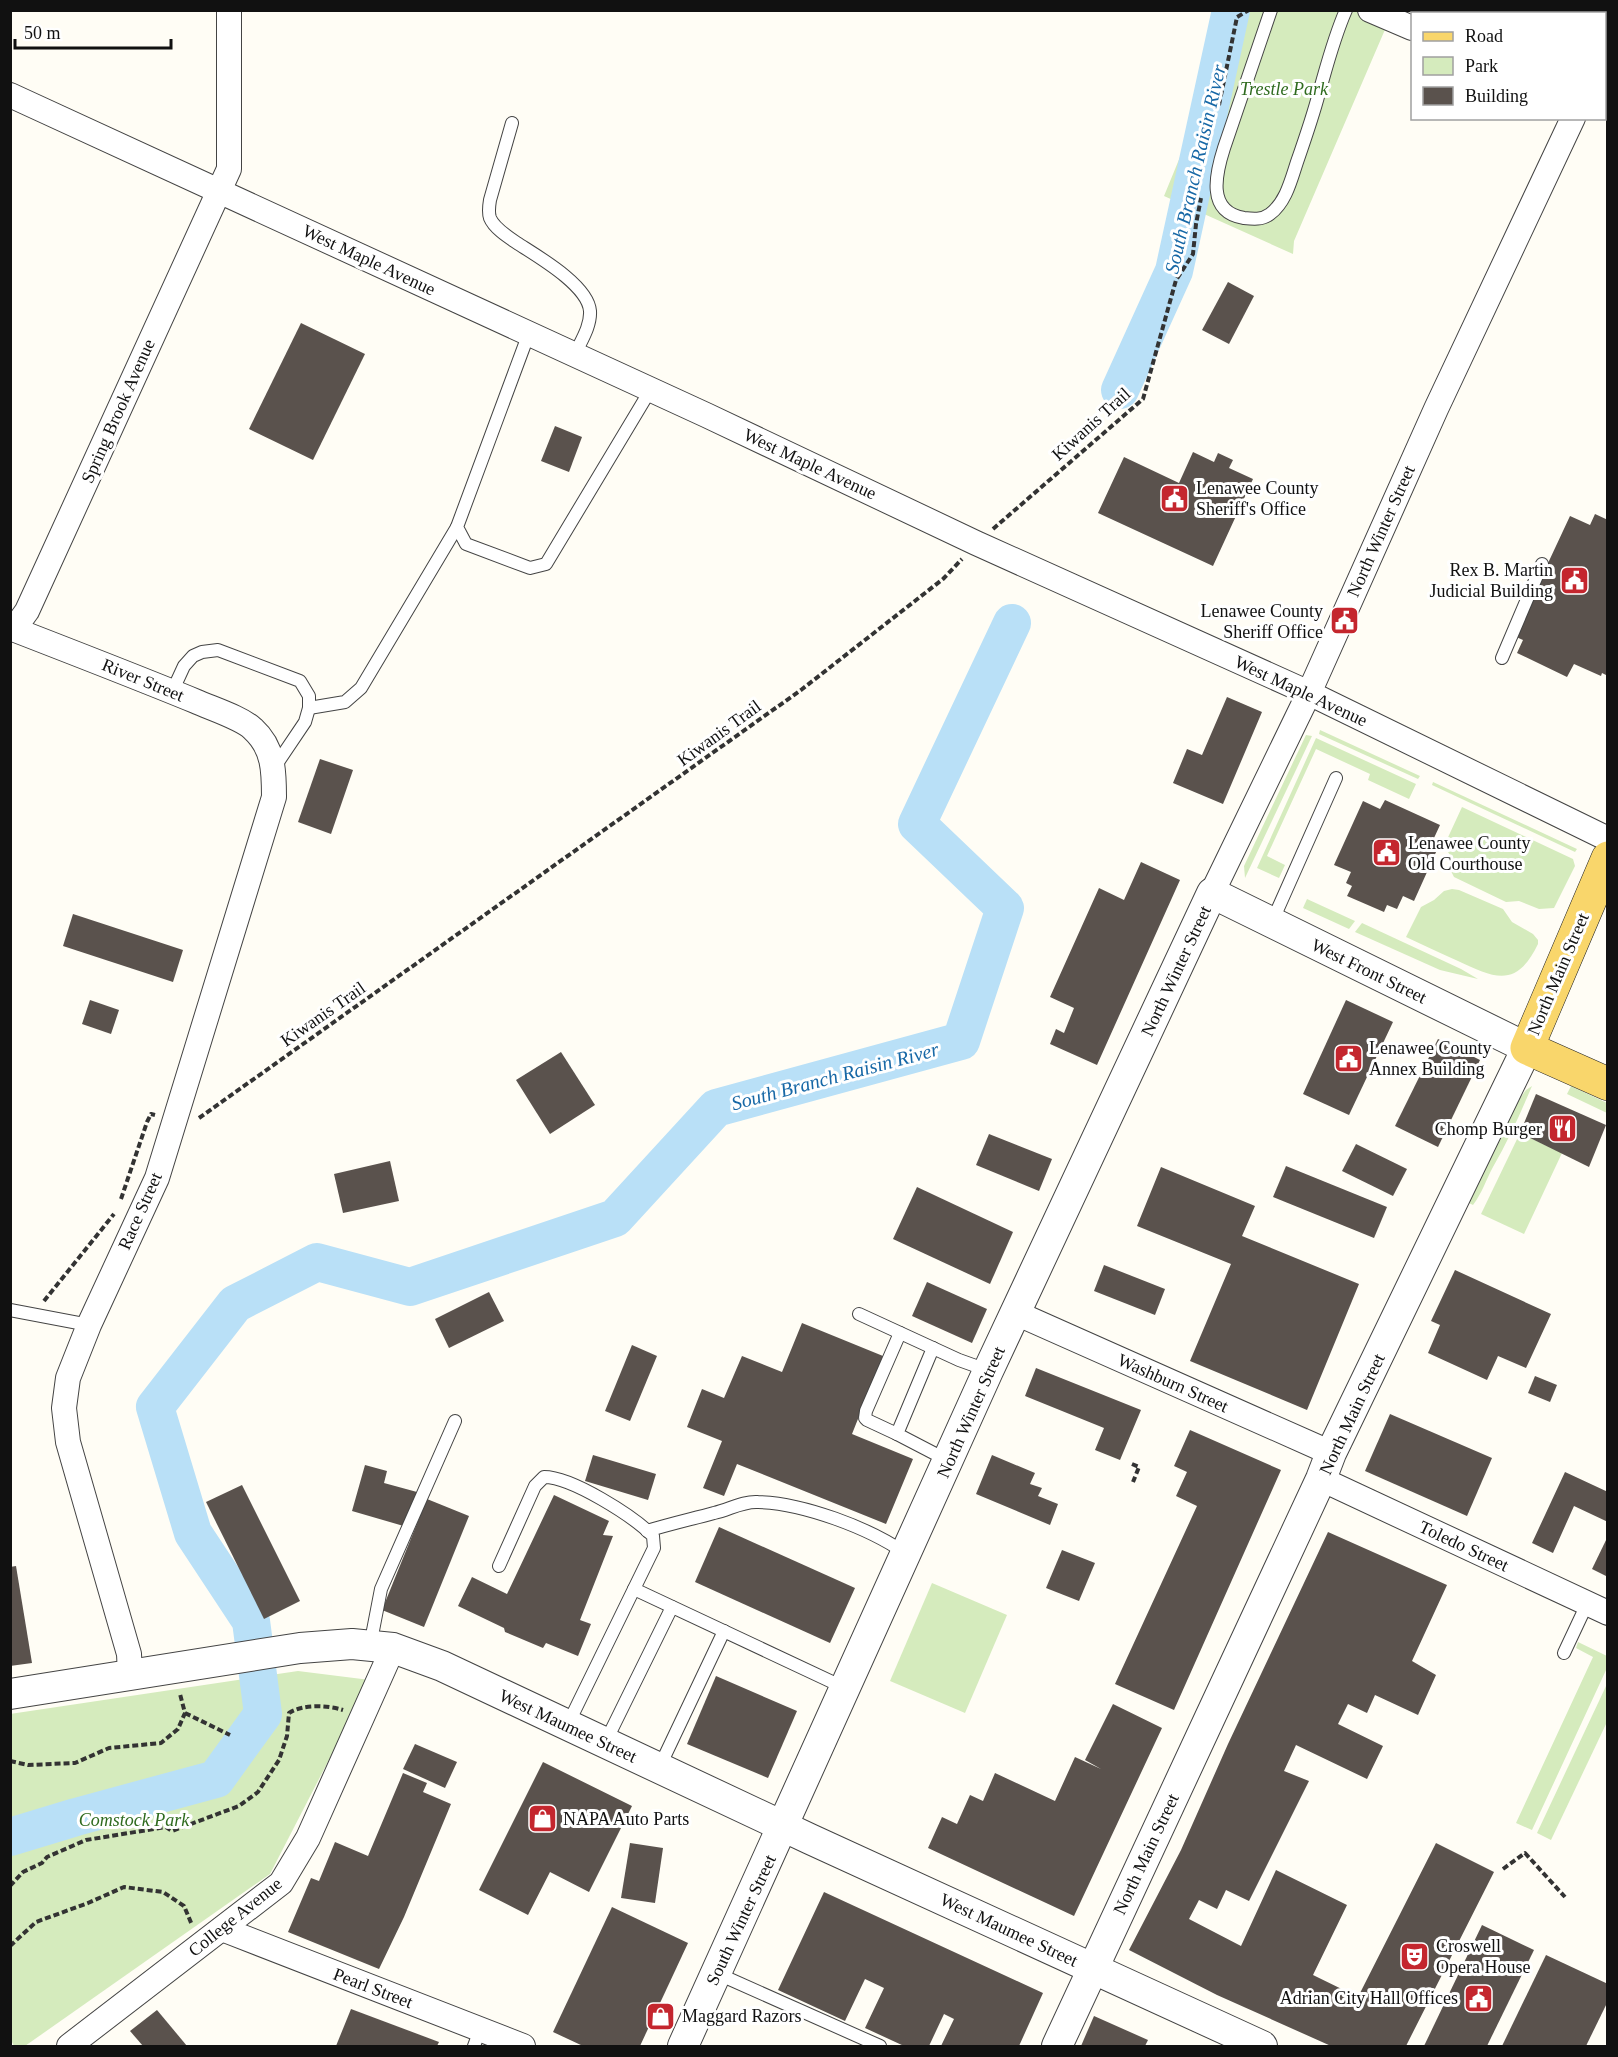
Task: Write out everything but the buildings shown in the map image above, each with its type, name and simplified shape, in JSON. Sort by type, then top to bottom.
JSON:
[{"type":"main road","name":"North Main Street","points":[[1527,1048],[1594,904],[1608,858]]},
{"type":"main road","points":[[1527,1048],[1608,1084]]},
{"type":"street","name":"Spring Brook Avenue","points":[[12,628],[27,610],[229,170],[229,10]]},
{"type":"street","points":[[1370,10],[1411,27]]},
{"type":"street","name":"West Maple Avenue","points":[[10,96],[706,414],[976,543],[1310,693],[1608,839]]},
{"type":"street","name":"North Winter Street","points":[[784,1827],[988,1371],[1212,893],[1310,693],[1436,409],[1572,120]]},
{"type":"street","name":"River Street","points":[[12,628],[224,713],[253,728],[270,757]]},
{"type":"street","name":"Race Street","points":[[130,1674],[129,1654],[68,1442],[64,1408],[68,1378],[89,1325],[157,1178],[274,797],[270,757]]},
{"type":"street","name":"West Front Street","points":[[1212,893],[1527,1048]]},
{"type":"street","name":"North Main Street","points":[[1057,2046],[1326,1466],[1527,1048]]},
{"type":"street","name":"Washburn Street","points":[[1016,1313],[1326,1466]]},
{"type":"street","name":"Toledo Street","points":[[1326,1466],[1597,1609]]},
{"type":"street","name":"West Maumee Street","points":[[10,1694],[300,1648],[352,1644],[381,1647],[442,1666],[784,1827],[1262,2046]]},
{"type":"street","name":"College Avenue","points":[[69,2046],[281,1883],[308,1838],[381,1647]]},
{"type":"street","name":"South Winter Street","points":[[683,2046],[784,1827]]},
{"type":"street","name":"Pearl Street","points":[[222,1929],[477,2038],[523,2046]]},
{"type":"lane","points":[[1271,10],[1218,167],[1216,191],[1221,206],[1238,217],[1257,220],[1270,215],[1285,197],[1346,10]]},
{"type":"lane","points":[[512,123],[490,200],[490,220],[507,236],[547,262],[586,297],[590,308],[590,319],[575,354]]},
{"type":"lane","points":[[309,708],[345,702],[361,688],[457,527],[529,333]]},
{"type":"lane","points":[[457,527],[466,544],[530,568],[546,564],[651,390]]},
{"type":"lane","points":[[1502,658],[1542,564]]},
{"type":"lane","points":[[172,692],[184,666],[193,656],[218,650],[300,681],[309,696],[309,708],[305,722],[270,757]]},
{"type":"lane","points":[[1272,923],[1336,778]]},
{"type":"lane","points":[[10,1310],[89,1325]]},
{"type":"lane","points":[[859,1314],[988,1371]]},
{"type":"lane","points":[[900,1334],[865,1418],[949,1461]]},
{"type":"lane","points":[[897,1434],[933,1348]]},
{"type":"lane","points":[[381,1647],[381,1589],[455,1421]]},
{"type":"lane","points":[[499,1566],[535,1486],[544,1477],[555,1477],[608,1503],[653,1536],[654,1548],[568,1725]]},
{"type":"lane","points":[[647,1530],[717,1513],[735,1505],[758,1502],[804,1508],[886,1540],[906,1554]]},
{"type":"lane","points":[[634,1589],[846,1688]]},
{"type":"lane","points":[[605,1743],[672,1607]]},
{"type":"lane","points":[[1564,1653],[1597,1609]]},
{"type":"lane","points":[[659,1768],[724,1631]]},
{"type":"lane","points":[[716,1973],[880,2046]]},
{"type":"path","points":[[1219,109],[1237,16],[1250,10]]},
{"type":"path","name":"Kiwanis Trail","points":[[34,1302],[45,1300],[117,1210],[151,1114],[186,1124],[199,1119],[697,765],[801,690],[943,579],[976,543],[1143,399],[1176,280],[1193,254],[1203,189]]},
{"type":"path","points":[[1132,1464],[1139,1467],[1133,1482]]},
{"type":"path","points":[[10,1761],[28,1765],[75,1763],[109,1748],[161,1743],[178,1729],[185,1713],[180,1694]]},
{"type":"path","points":[[10,1886],[23,1872],[42,1863],[47,1857],[86,1840],[166,1827],[172,1831],[239,1806],[258,1792],[279,1760],[287,1736],[289,1713],[296,1708],[331,1706],[342,1710]]},
{"type":"path","points":[[185,1713],[230,1735]]},
{"type":"path","points":[[1503,1869],[1525,1853],[1565,1897]]},
{"type":"path","points":[[10,1946],[36,1922],[88,1904],[124,1887],[163,1892],[184,1906],[192,1926]]},
{"type":"green space","name":"Trestle Park","points":[[1240,11],[1393,11],[1294,241],[1293,254],[1164,196]]},
{"type":"green space","points":[[1320,730],[1420,776],[1418,779],[1319,734]]},
{"type":"green space","points":[[1306,735],[1312,736],[1245,878],[1244,866]]},
{"type":"green space","points":[[1316,738],[1416,784],[1409,799],[1368,780],[1370,774],[1316,749],[1267,856],[1285,865],[1279,878],[1257,868]]},
{"type":"green space","points":[[1433,782],[1577,849],[1575,852],[1432,785]]},
{"type":"green space","points":[[1462,807],[1573,859],[1575,866],[1554,908],[1539,909],[1519,901],[1506,902],[1454,877],[1451,871],[1450,855],[1444,846]]},
{"type":"green space","points":[[1452,889],[1503,909],[1512,922],[1533,934],[1538,944],[1521,968],[1513,974],[1494,975],[1406,937],[1421,907],[1444,891]]},
{"type":"green space","points":[[1307,899],[1355,921],[1349,929],[1303,908]]},
{"type":"green space","points":[[1362,923],[1478,979],[1440,970],[1355,932]]},
{"type":"green space","points":[[1532,1086],[1479,1196],[1473,1205],[1469,1203],[1518,1101]]},
{"type":"green space","points":[[1571,1086],[1607,1103],[1607,1113],[1567,1094]]},
{"type":"green space","points":[[1520,1133],[1562,1153],[1524,1234],[1481,1214]]},
{"type":"green space","points":[[932,1583],[1007,1615],[965,1713],[890,1681]]},
{"type":"green space","points":[[1578,1642],[1607,1656],[1607,1668],[1532,1830],[1516,1823],[1593,1657],[1576,1648]]},
{"type":"green space","name":"Comstock Park","points":[[298,1671],[370,1680],[270,1874],[25,2046],[14,2046],[10,2038],[10,1714]]},
{"type":"green space","points":[[1607,1684],[1607,1722],[1551,1840],[1537,1833]]},
{"type":"waterway","name":"South Branch Raisin River","points":[[1120,390],[1174,271],[1231,10]]},
{"type":"waterway","name":"South Branch Raisin River","points":[[10,1837],[216,1779],[263,1714],[251,1621],[193,1533],[155,1407],[235,1304],[317,1262],[410,1287],[615,1218],[716,1108],[961,1041],[1005,908],[917,824],[1012,623]]},
{"type":"place","name":"Lenawee County Sheriff's Office","points":[[1175,498]]},
{"type":"place","name":"Rex B. Martin Judicial Building","points":[[1574,580]]},
{"type":"place","name":"Lenawee County Sheriff Office","points":[[1344,621]]},
{"type":"place","name":"Lenawee County Old Courthouse","points":[[1387,853]]},
{"type":"place","name":"Lenawee County Annex Building","points":[[1348,1058]]},
{"type":"place","name":"Chomp Burger","points":[[1563,1129]]},
{"type":"place","name":"NAPA Auto Parts","points":[[542,1819]]},
{"type":"place","name":"Croswell Opera House","points":[[1415,1956]]},
{"type":"place","name":"Adrian City Hall Offices","points":[[1479,1998]]},
{"type":"place","name":"Maggard Razors","points":[[661,2016]]}]
